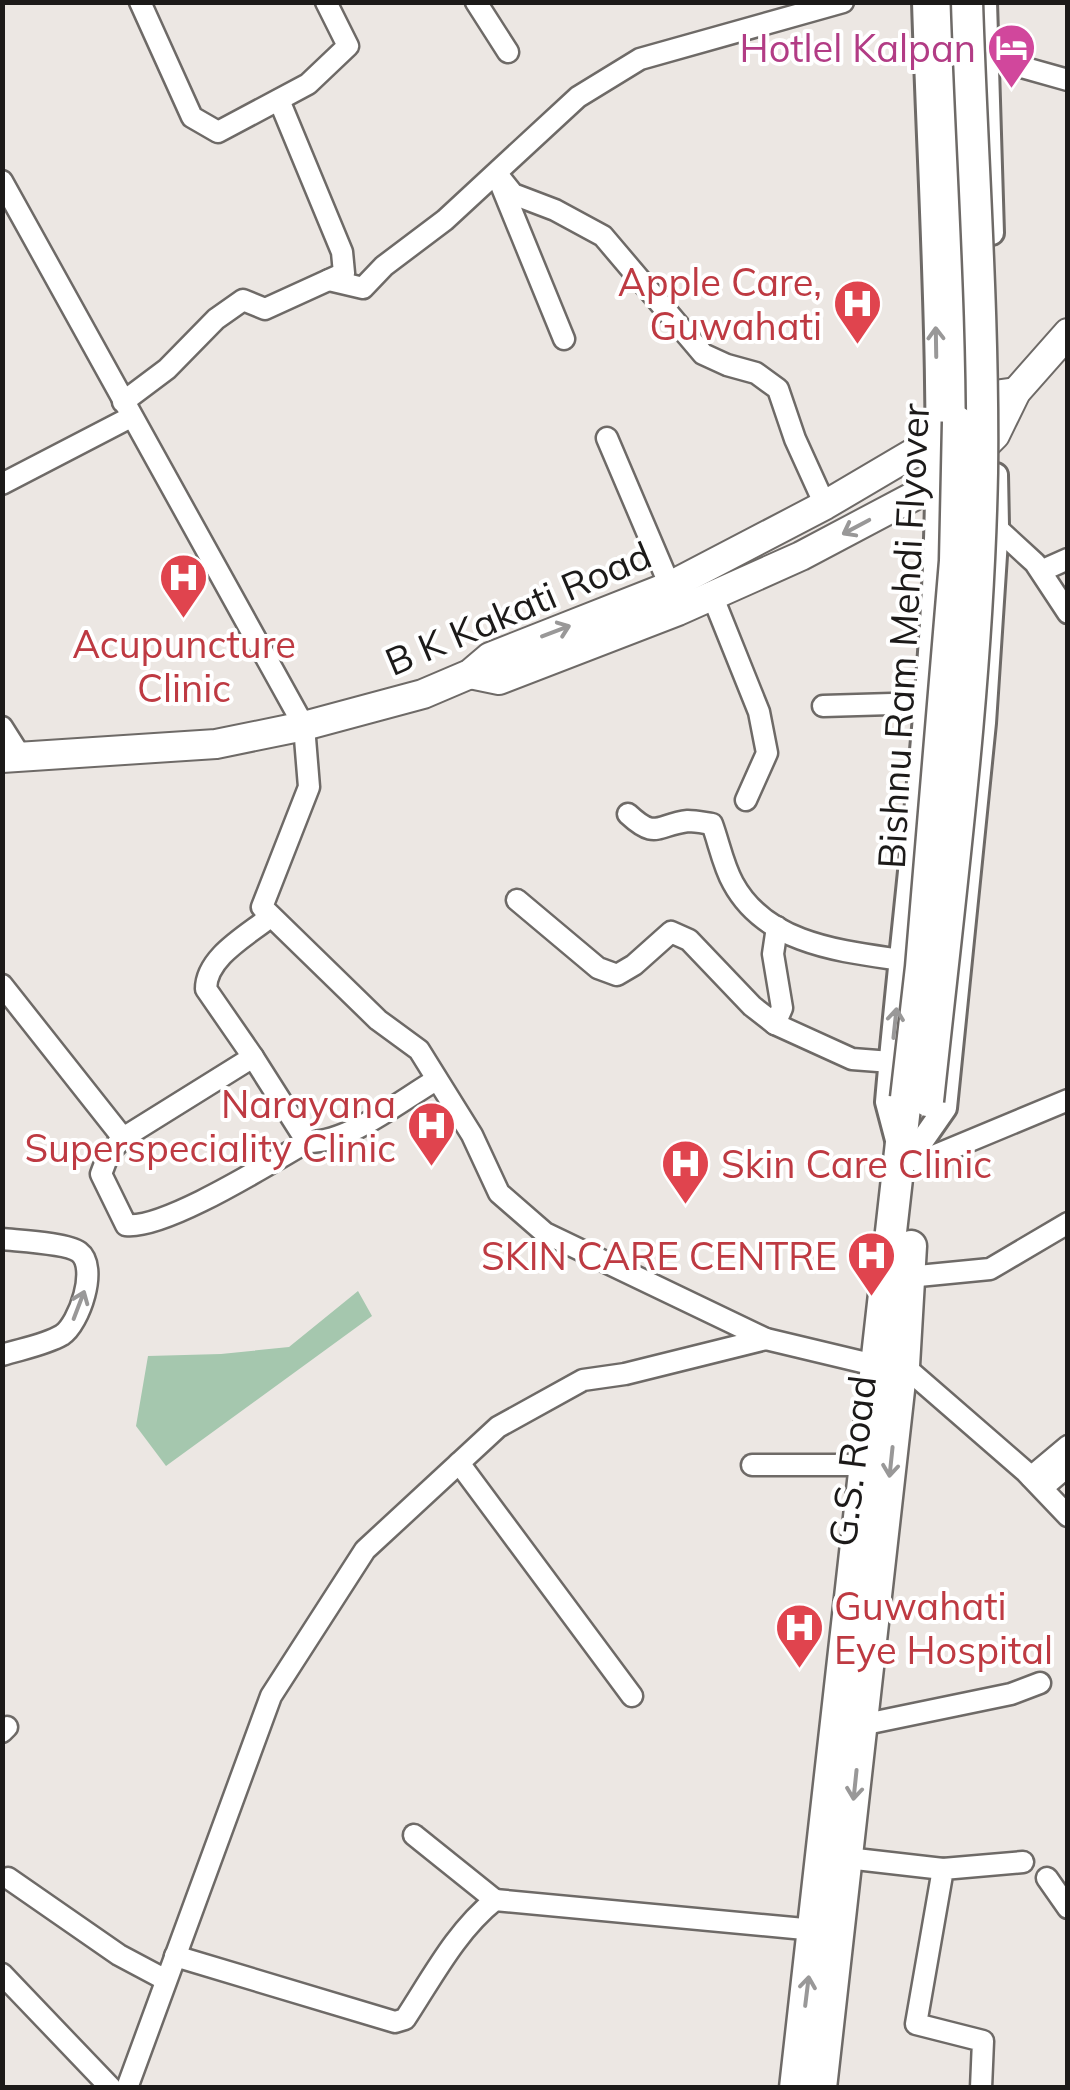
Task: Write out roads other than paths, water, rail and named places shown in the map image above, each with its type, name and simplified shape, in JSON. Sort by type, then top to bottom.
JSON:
[{"type":"main road","name":"Bishnu Ram Mehdi Flyover","points":[[918,1100],[921,967],[956,561],[958,477],[943,2]]},
{"type":"main road","name":"Bishnu Ram Mehdi Flyover","points":[[914,1152],[967,714],[980,545],[982,378],[968,2]]},
{"type":"main road","points":[[470,674],[499,680],[712,595],[801,556],[935,486],[962,468],[995,435],[1005,393],[1068,333]]},
{"type":"main road","name":"B K Kakati Road","points":[[12,757],[216,744],[304,726],[422,694],[470,674],[490,657],[670,586],[825,505],[936,440],[1005,393]]},
{"type":"main road","name":"G.S. Road","points":[[796,2088],[868,1464],[908,1277],[914,1152]]},
{"type":"main road","name":"G.S. Road","points":[[820,2088],[900,1381],[892,1366],[914,1152]]},
{"type":"street","points":[[140,2],[192,117],[218,132],[308,84],[348,46],[326,2]]},
{"type":"street","points":[[476,2],[508,52]]},
{"type":"street","points":[[329,280],[363,288],[384,266],[445,220],[578,98],[640,59],[843,2]]},
{"type":"street","points":[[914,1152],[887,1102],[934,585],[936,332],[924,2]]},
{"type":"street","points":[[985,2],[1005,393]]},
{"type":"street","points":[[986,56],[1068,80]]},
{"type":"street","points":[[2,484],[126,409],[216,320],[243,300],[265,309],[344,273],[342,252],[279,100]]},
{"type":"street","points":[[497,174],[564,339]]},
{"type":"street","points":[[497,174],[513,194],[555,210],[602,236],[703,354],[756,373],[778,389],[795,439],[825,505]]},
{"type":"street","points":[[2,181],[304,726],[309,787],[262,907],[378,1020],[419,1050],[472,1136],[498,1193],[545,1233],[766,1339],[892,1366],[1036,1483],[1068,1516]]},
{"type":"street","points":[[914,1152],[945,1108],[983,729],[996,525],[995,435]]},
{"type":"street","points":[[607,438],[670,586]]},
{"type":"street","points":[[935,486],[996,525],[1041,571],[1068,612]]},
{"type":"street","points":[[1041,571],[1068,559]]},
{"type":"street","points":[[712,595],[760,712],[766,753],[746,800]]},
{"type":"street","points":[[823,706],[926,705],[986,687]]},
{"type":"street","points":[[926,705],[983,729]]},
{"type":"street","points":[[2,727],[12,757]]},
{"type":"street","points":[[628,814],[644,829],[689,821],[712,824],[733,884],[764,920],[807,943],[901,960]]},
{"type":"street","points":[[517,900],[598,968],[617,975],[634,966],[670,932],[689,940],[752,1006],[775,1024],[852,1059],[890,1062]]},
{"type":"street","points":[[270,917],[212,964],[206,989],[307,1142]]},
{"type":"street","points":[[775,1024],[782,1008],[773,954],[776,927]]},
{"type":"street","points":[[2,985],[123,1138]]},
{"type":"street","points":[[252,1057],[123,1138],[109,1153],[101,1174],[126,1224],[138,1226],[168,1216],[307,1142],[344,1134],[436,1080]]},
{"type":"street","points":[[914,1152],[1068,1100]]},
{"type":"street","points":[[908,1277],[990,1269],[1068,1223]]},
{"type":"street","points":[[2,1239],[75,1249],[87,1262],[90,1276],[73,1321],[63,1334],[2,1355]]},
{"type":"street","points":[[126,2088],[272,1696],[365,1550],[498,1427],[582,1380],[625,1374],[766,1339]]},
{"type":"street","points":[[1036,1483],[1068,1446]]},
{"type":"street","points":[[459,1463],[632,1696]]},
{"type":"street","points":[[752,1465],[868,1464]]},
{"type":"street","points":[[1036,1483],[1068,1466]]},
{"type":"street","points":[[861,1726],[1010,1694],[1040,1683]]},
{"type":"street","points":[[414,1836],[494,1900],[815,1930]]},
{"type":"street","points":[[846,1858],[943,1868],[1024,1862]]},
{"type":"street","points":[[943,1868],[916,2024],[984,2042],[981,2088]]},
{"type":"street","points":[[8,1878],[119,1954],[166,1980]]},
{"type":"street","points":[[1047,1878],[1068,1908]]},
{"type":"street","points":[[175,1956],[400,2021],[459,1938],[494,1900]]},
{"type":"street","points":[[2,1974],[111,2088]]},
{"type":"place","name":"Hotlel Kalpan","points":[[1011,90]]},
{"type":"place","name":"Apple Care, Guwahati","points":[[857,346]]},
{"type":"place","name":"Acupuncture Clinic","points":[[184,620]]},
{"type":"place","name":"Narayana Superspeciality Clinic","points":[[431,1168]]},
{"type":"place","name":"Skin Care Clinic","points":[[686,1206]]},
{"type":"place","name":"SKIN CARE CENTRE","points":[[872,1298]]},
{"type":"place","name":"Guwahati Eye Hospital","points":[[799,1670]]}]
